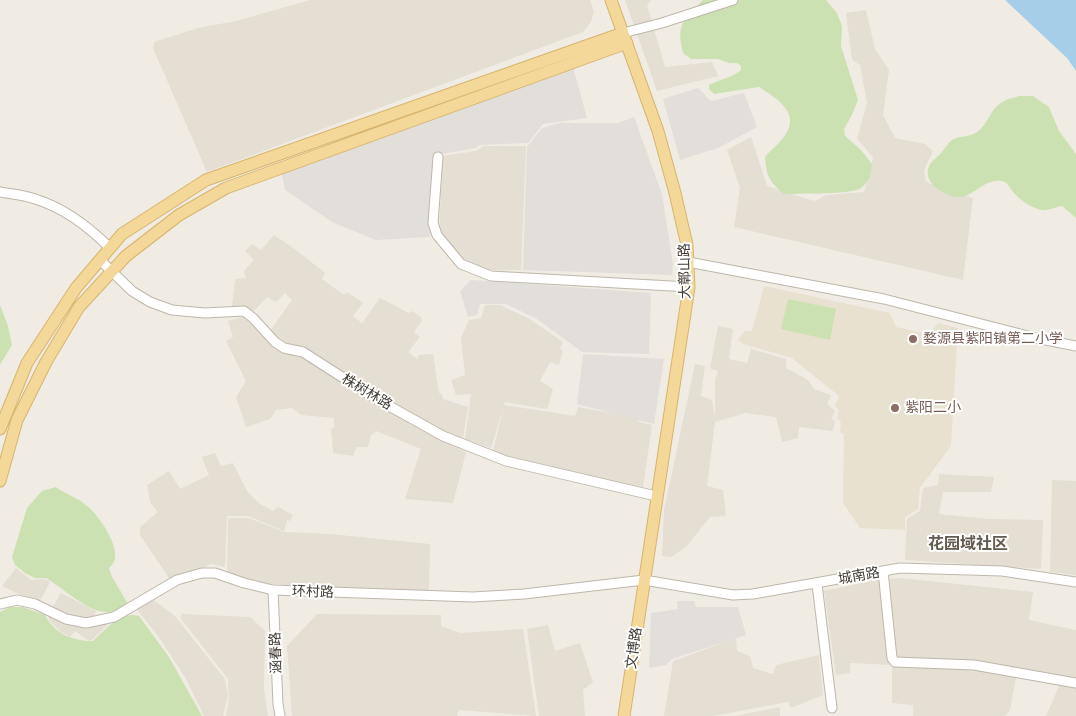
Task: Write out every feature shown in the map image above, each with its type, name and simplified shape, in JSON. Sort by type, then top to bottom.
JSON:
[{"type":"main road","name":"大鄣山路","points":[[611,0],[658,132],[687,245],[688,262],[689,287],[644,580]]},
{"type":"main road","points":[[0,429],[27,363],[76,288],[122,234],[206,180],[625,38]]},
{"type":"main road","points":[[0,481],[17,420],[46,362],[79,307],[126,256],[179,215],[226,188],[625,38]]},
{"type":"main road","name":"文博路","points":[[624,716],[644,580]]},
{"type":"street","points":[[625,38],[662,23],[733,0]]},
{"type":"street","points":[[438,156],[433,223],[437,236],[461,264],[491,276],[689,287]]},
{"type":"street","points":[[0,192],[36,199],[64,212],[88,227],[110,248]]},
{"type":"street","name":"株树林路","points":[[100,260],[132,291],[150,302],[172,310],[205,313],[244,311],[275,342],[284,348],[303,352],[373,397],[442,436],[506,461],[656,496]]},
{"type":"street","points":[[688,262],[884,299],[1036,338],[1076,346]]},
{"type":"street","name":"城南路","points":[[644,580],[732,595],[753,594],[817,584],[900,568],[1002,571],[1076,582]]},
{"type":"street","points":[[883,571],[892,658],[895,662],[974,664],[1076,684]]},
{"type":"street","name":"环村路","points":[[0,604],[17,600],[35,604],[66,619],[86,623],[114,617],[177,580],[202,573],[215,573],[273,590],[473,596],[524,594],[644,580]]},
{"type":"street","points":[[817,584],[832,708]]},
{"type":"street","name":"涵春路","points":[[273,590],[280,716]]},
{"type":"shaded area","points":[[310,0],[590,0],[594,11],[591,22],[583,32],[207,172],[153,48],[154,42],[198,28],[236,21]]},
{"type":"shaded area","points":[[625,0],[651,0],[647,5],[665,67],[712,62],[718,76],[657,91]]},
{"type":"shaded area","points":[[866,10],[875,49],[889,70],[883,115],[895,138],[925,144],[933,151],[924,170],[926,182],[973,198],[963,280],[734,227],[740,188],[727,150],[751,137],[767,186],[814,201],[827,195],[864,192],[873,157],[857,139],[867,103],[860,65],[852,60],[846,13]]},
{"type":"shaded area","points":[[573,67],[587,118],[543,124],[528,143],[479,145],[476,148],[435,155],[430,237],[376,240],[332,222],[285,190],[281,170]]},
{"type":"shaded area","points":[[698,88],[711,101],[744,93],[757,127],[718,148],[680,160],[663,99]]},
{"type":"shaded area","points":[[634,117],[662,194],[673,264],[672,275],[523,270],[527,147],[542,128],[560,123],[618,123]]},
{"type":"shaded area","points":[[484,146],[526,146],[521,270],[487,270],[472,265],[458,255],[439,230],[443,156],[476,151]]},
{"type":"shaded area","points":[[274,235],[325,273],[322,279],[343,294],[349,293],[363,303],[353,316],[362,323],[380,298],[409,313],[412,311],[421,317],[422,321],[414,332],[420,337],[408,352],[417,359],[419,355],[433,354],[439,393],[442,394],[443,399],[468,407],[463,438],[446,432],[371,390],[345,373],[336,372],[303,348],[289,345],[270,331],[292,300],[285,293],[276,302],[267,297],[254,311],[232,306],[235,279],[246,278],[244,271],[254,260],[245,251],[252,244],[261,250]]},
{"type":"shaded area","points":[[471,280],[651,293],[649,354],[582,352],[537,319],[506,304],[480,304],[477,315],[468,317],[460,291]]},
{"type":"shaded area","name":"紫阳二小","points":[[764,286],[890,313],[896,327],[929,334],[938,323],[958,328],[951,446],[920,488],[918,509],[905,517],[905,530],[860,528],[843,503],[844,434],[840,432],[841,423],[837,418],[839,410],[835,406],[839,396],[792,358],[743,344],[738,340],[745,331],[752,331]]},
{"type":"shaded area","points":[[485,305],[500,305],[528,318],[563,342],[560,349],[563,351],[559,365],[550,362],[540,381],[553,389],[547,409],[505,402],[504,405],[575,416],[578,407],[638,418],[639,422],[652,425],[643,487],[514,460],[493,451],[504,406],[491,448],[465,439],[471,394],[456,395],[451,380],[465,375],[461,338],[469,320],[481,318]]},
{"type":"shaded area","points":[[245,316],[287,352],[302,357],[416,426],[466,452],[453,503],[405,499],[421,449],[376,431],[371,435],[368,447],[357,447],[353,456],[333,453],[331,429],[334,428],[334,418],[301,415],[292,408],[276,410],[270,419],[246,427],[236,397],[246,381],[226,341],[233,337],[228,321]]},
{"type":"shaded area","points":[[718,326],[733,329],[729,359],[747,363],[751,349],[786,359],[786,368],[808,380],[814,389],[831,395],[827,404],[835,411],[831,419],[835,420],[833,431],[799,427],[798,438],[782,442],[776,417],[745,413],[715,422],[707,486],[723,490],[726,516],[710,517],[686,547],[671,557],[662,556],[664,510],[695,364],[705,366],[701,396],[712,400],[715,417],[715,381],[718,371],[710,368]]},
{"type":"shaded area","points":[[583,354],[664,359],[654,424],[577,404]]},
{"type":"shaded area","points":[[215,453],[221,466],[233,463],[247,491],[260,504],[273,511],[278,507],[293,515],[290,521],[287,520],[284,531],[248,516],[227,516],[225,567],[211,564],[171,581],[140,535],[140,527],[158,512],[150,502],[147,485],[169,471],[180,489],[209,475],[202,457]]},
{"type":"shaded area","points":[[939,474],[994,477],[991,492],[943,492],[939,514],[989,519],[1043,520],[1041,569],[905,560],[907,519],[920,511],[923,488],[938,485]]},
{"type":"shaded area","points":[[1052,480],[1076,481],[1076,575],[1050,572]]},
{"type":"shaded area","points":[[228,518],[249,518],[284,532],[330,534],[430,544],[429,591],[269,584],[249,582],[227,575]]},
{"type":"shaded area","points":[[16,568],[31,580],[45,579],[50,582],[40,601],[53,607],[61,593],[96,611],[94,616],[96,623],[105,620],[109,623],[89,641],[75,631],[70,637],[61,632],[49,620],[49,613],[32,600],[2,586]]},
{"type":"shaded area","points":[[900,578],[1033,592],[1029,620],[1076,630],[1076,716],[1046,716],[1059,686],[1016,677],[1010,710],[1005,716],[913,716],[913,705],[892,703],[892,665],[850,663],[850,673],[836,675],[824,591],[876,580]]},
{"type":"shaded area","points":[[151,598],[175,616],[225,679],[228,696],[223,716],[204,716],[185,677],[160,639],[136,608]]},
{"type":"shaded area","points":[[677,601],[694,601],[696,607],[738,607],[746,635],[672,659],[666,665],[649,668],[651,613],[678,609]]},
{"type":"shaded area","points":[[182,614],[250,617],[265,631],[264,689],[268,716],[226,716],[229,699],[228,679],[181,619]]},
{"type":"shaded area","points":[[317,614],[441,615],[441,626],[460,633],[523,629],[536,716],[459,710],[457,716],[292,716],[287,646]]},
{"type":"shaded area","points":[[548,625],[555,651],[580,643],[593,682],[583,690],[585,716],[539,716],[527,629]]},
{"type":"shaded area","points":[[736,638],[737,651],[750,656],[753,668],[773,674],[776,665],[819,655],[823,695],[791,708],[788,702],[713,716],[664,716],[673,661]]},
{"type":"shaded area","points":[[780,707],[780,716],[735,716]]},
{"type":"green space","points":[[703,0],[826,0],[837,13],[842,26],[841,46],[858,100],[844,129],[845,136],[861,150],[872,164],[868,180],[861,188],[837,193],[784,194],[775,186],[766,169],[765,157],[786,134],[790,126],[788,112],[778,100],[759,87],[714,94],[709,89],[709,85],[737,73],[741,70],[741,66],[737,63],[729,63],[718,59],[691,59],[683,53],[680,35],[683,23]]},
{"type":"green space","points":[[1019,96],[1033,96],[1049,107],[1059,131],[1076,154],[1076,218],[1062,206],[1040,210],[1020,199],[1007,184],[1001,181],[988,183],[965,196],[959,197],[942,192],[928,177],[931,162],[941,154],[951,141],[955,138],[977,132],[997,106]]},
{"type":"green space","points":[[788,299],[836,309],[830,340],[781,329]]},
{"type":"green space","points":[[0,305],[8,326],[12,345],[0,365]]},
{"type":"green space","points":[[56,487],[91,509],[107,531],[115,556],[114,562],[109,568],[112,577],[127,602],[126,605],[117,610],[110,612],[92,608],[46,578],[35,578],[15,565],[12,557],[27,508],[42,491]]},
{"type":"green space","points":[[9,607],[23,607],[45,615],[59,632],[71,638],[85,641],[93,641],[120,618],[132,615],[139,616],[169,657],[202,716],[0,716],[0,612]]},
{"type":"water","points":[[1005,0],[1076,0],[1076,71],[1067,58]]},
{"type":"place","name":"婺源县紫阳镇第二小学","points":[[913,339]]},
{"type":"place","name":"紫阳二小","points":[[895,408]]},
{"type":"district","name":"花园域社区","points":[[968,544]]}]
